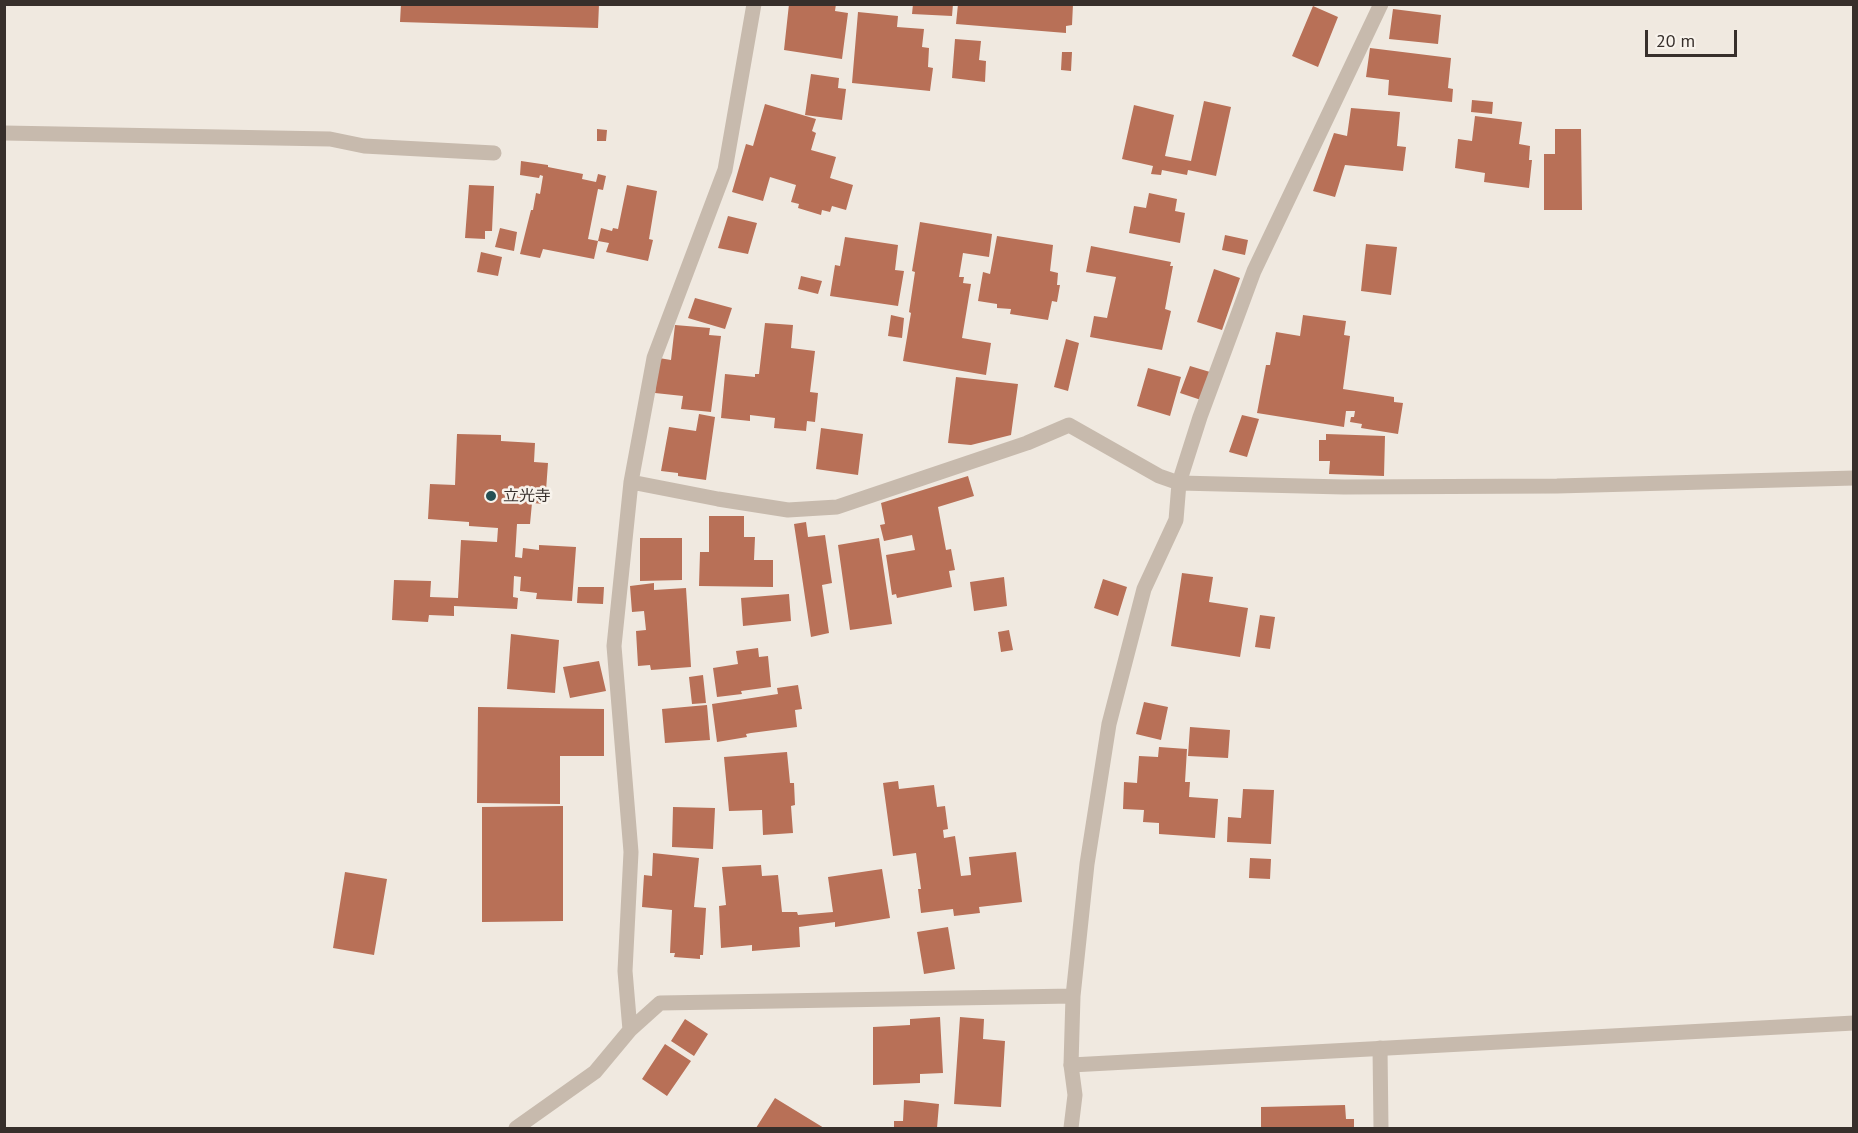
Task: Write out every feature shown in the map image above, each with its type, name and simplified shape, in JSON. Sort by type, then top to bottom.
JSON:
[{"type":"street","points":[[630,1030],[625,971],[631,852],[614,646],[631,482],[654,358],[725,170],[754,4]]},
{"type":"street","points":[[1071,1128],[1075,1095],[1071,1065],[1073,996],[1087,864],[1109,724],[1144,589],[1176,520],[1179,483],[1204,406],[1254,270],[1378,5]]},
{"type":"street","points":[[4,133],[330,139],[364,146],[494,153]]},
{"type":"street","points":[[631,482],[788,510],[837,507],[1028,443],[1069,425],[1159,476],[1179,483],[1344,487],[1557,486],[1854,478]]},
{"type":"street","points":[[516,1128],[595,1072],[630,1030],[660,1003],[1073,996]]},
{"type":"street","points":[[1071,1065],[1854,1023]]},
{"type":"street","points":[[1380,1048],[1381,1128]]},
{"type":"building","points":[[401,4],[599,4],[598,28],[400,22]]},
{"type":"building","points":[[789,4],[836,4],[835,11],[848,13],[842,59],[784,50]]},
{"type":"building","points":[[913,4],[953,4],[952,16],[912,14]]},
{"type":"building","points":[[958,4],[1073,4],[1072,25],[1066,26],[1066,33],[956,24]]},
{"type":"building","points":[[1313,6],[1338,17],[1318,67],[1292,56]]},
{"type":"building","points":[[1393,9],[1441,15],[1438,44],[1389,39]]},
{"type":"building","points":[[858,12],[898,16],[897,27],[924,29],[922,47],[929,48],[928,67],[933,68],[930,91],[852,83]]},
{"type":"building","points":[[955,39],[981,41],[979,60],[986,61],[985,82],[952,78]]},
{"type":"building","points":[[1370,48],[1451,58],[1448,88],[1453,89],[1452,102],[1388,95],[1389,80],[1366,77]]},
{"type":"building","points":[[1062,52],[1072,52],[1071,71],[1061,70]]},
{"type":"building","points":[[811,74],[839,78],[838,88],[846,89],[842,120],[805,115]]},
{"type":"building","points":[[1472,100],[1493,102],[1492,114],[1471,112]]},
{"type":"building","points":[[1204,101],[1231,107],[1216,176],[1188,170],[1187,175],[1162,170],[1161,175],[1151,174],[1153,166],[1122,159],[1134,105],[1174,115],[1165,156],[1191,161]]},
{"type":"building","points":[[765,104],[816,119],[812,131],[816,133],[811,150],[836,157],[830,178],[853,185],[846,210],[832,206],[830,212],[822,210],[821,215],[798,208],[799,204],[791,202],[796,185],[770,177],[763,201],[732,192],[746,144],[753,146]]},
{"type":"building","points":[[1351,108],[1400,112],[1397,146],[1406,147],[1403,171],[1345,165],[1335,197],[1313,191],[1334,133],[1347,136]]},
{"type":"building","points":[[1475,116],[1522,122],[1519,144],[1530,146],[1529,160],[1532,160],[1529,188],[1484,182],[1485,173],[1455,168],[1458,139],[1472,141]]},
{"type":"building","points":[[597,129],[607,130],[606,141],[597,141]]},
{"type":"building","points":[[1555,129],[1581,129],[1582,210],[1544,210],[1544,154],[1555,154]]},
{"type":"building","points":[[521,161],[583,174],[582,179],[596,182],[598,174],[606,176],[603,190],[598,189],[588,239],[598,241],[594,259],[543,249],[540,258],[520,254],[536,193],[540,194],[543,176],[540,175],[539,178],[520,175]]},
{"type":"building","points":[[469,185],[494,186],[492,231],[485,231],[485,239],[465,238]]},
{"type":"building","points":[[627,185],[657,191],[649,239],[653,240],[648,261],[606,252],[609,243],[598,241],[601,228],[612,231],[613,228],[618,229]]},
{"type":"building","points":[[1149,193],[1177,199],[1175,211],[1185,213],[1180,243],[1129,233],[1134,206],[1146,208]]},
{"type":"building","points":[[728,216],[757,223],[748,254],[718,248]]},
{"type":"building","points":[[920,222],[992,234],[989,257],[963,253],[959,277],[964,277],[963,283],[971,284],[962,338],[991,343],[986,375],[903,361],[911,313],[909,312],[915,272],[912,271]]},
{"type":"building","points":[[500,228],[517,232],[514,251],[495,247]]},
{"type":"building","points":[[1225,235],[1248,240],[1245,255],[1222,250]]},
{"type":"building","points":[[997,236],[1053,245],[1050,271],[1058,273],[1057,285],[1060,285],[1057,302],[1052,301],[1048,320],[1010,314],[1011,309],[997,308],[997,304],[978,301],[983,272],[990,274]]},
{"type":"building","points":[[845,237],[898,245],[895,270],[904,271],[898,306],[830,296],[835,265],[840,266]]},
{"type":"building","points":[[1366,244],[1397,247],[1391,295],[1361,291]]},
{"type":"building","points":[[1091,246],[1171,262],[1170,266],[1173,266],[1165,309],[1171,311],[1162,350],[1090,337],[1094,316],[1107,318],[1116,277],[1086,272]]},
{"type":"building","points":[[481,252],[502,257],[498,276],[477,272]]},
{"type":"building","points":[[1214,269],[1240,278],[1222,330],[1197,322]]},
{"type":"building","points":[[801,276],[822,281],[818,294],[798,289]]},
{"type":"building","points":[[695,298],[732,308],[725,329],[688,318]]},
{"type":"building","points":[[891,315],[904,318],[902,338],[888,336]]},
{"type":"building","points":[[1303,315],[1346,321],[1344,335],[1350,336],[1343,389],[1394,397],[1394,402],[1403,403],[1398,434],[1361,428],[1362,424],[1350,422],[1355,411],[1346,411],[1344,427],[1257,413],[1266,365],[1270,365],[1276,332],[1300,336]]},
{"type":"building","points":[[765,323],[793,325],[791,348],[815,351],[810,392],[818,393],[815,422],[807,421],[806,431],[774,428],[775,418],[750,415],[750,421],[721,418],[725,374],[755,377],[755,374],[759,374]]},
{"type":"building","points":[[675,325],[710,328],[709,335],[721,336],[711,412],[681,409],[683,396],[655,393],[659,358],[671,360]]},
{"type":"building","points":[[1066,339],[1079,343],[1068,391],[1054,387]]},
{"type":"building","points":[[1190,366],[1210,372],[1201,400],[1180,393]]},
{"type":"building","points":[[1148,368],[1181,377],[1170,416],[1137,406]]},
{"type":"building","points":[[956,377],[1018,384],[1011,435],[971,445],[948,443]]},
{"type":"building","points":[[699,414],[715,417],[706,480],[661,471],[669,427],[696,431]]},
{"type":"building","points":[[1242,415],[1259,419],[1247,457],[1229,452]]},
{"type":"building","points":[[821,428],[863,434],[858,475],[816,469]]},
{"type":"building","points":[[457,434],[501,435],[501,441],[535,443],[534,462],[548,463],[545,504],[532,503],[530,524],[517,524],[515,557],[522,558],[523,548],[539,550],[539,545],[576,547],[572,601],[536,599],[537,593],[520,591],[521,577],[514,576],[513,597],[518,598],[517,609],[454,606],[454,616],[429,615],[428,622],[392,620],[394,580],[431,581],[430,597],[458,598],[461,540],[497,542],[498,528],[469,526],[469,522],[428,519],[430,484],[455,485]]},
{"type":"building","points":[[1326,434],[1385,436],[1384,476],[1329,474],[1330,461],[1319,461],[1319,440],[1326,440]]},
{"type":"building","points":[[968,476],[974,496],[938,507],[946,550],[951,549],[955,570],[949,571],[952,587],[897,598],[896,594],[892,595],[886,555],[915,550],[912,535],[884,541],[880,525],[885,524],[881,503]]},
{"type":"building","points":[[709,516],[744,516],[744,537],[755,537],[754,560],[773,560],[773,587],[699,586],[700,552],[709,552]]},
{"type":"building","points":[[806,522],[808,537],[825,535],[832,583],[822,585],[829,633],[811,637],[794,524]]},
{"type":"building","points":[[640,538],[682,538],[682,580],[640,581]]},
{"type":"building","points":[[879,538],[892,624],[850,630],[838,545]]},
{"type":"building","points":[[1182,573],[1213,577],[1209,602],[1248,608],[1240,657],[1171,646]]},
{"type":"building","points":[[1004,577],[1007,606],[974,611],[970,582]]},
{"type":"building","points":[[1103,579],[1127,587],[1118,616],[1094,608]]},
{"type":"building","points":[[654,583],[654,590],[686,588],[691,667],[651,670],[650,665],[638,666],[636,631],[646,630],[644,611],[632,612],[630,586]]},
{"type":"building","points":[[578,587],[604,587],[603,604],[577,603]]},
{"type":"building","points":[[789,594],[791,621],[743,626],[741,598]]},
{"type":"building","points":[[1260,615],[1275,617],[1270,649],[1255,647]]},
{"type":"building","points":[[1009,630],[1013,650],[1001,652],[998,632]]},
{"type":"building","points":[[511,634],[559,640],[555,693],[507,689]]},
{"type":"building","points":[[758,648],[759,657],[768,656],[771,687],[717,697],[713,668],[738,664],[736,651]]},
{"type":"building","points":[[599,661],[606,691],[570,698],[563,667]]},
{"type":"building","points":[[703,675],[706,703],[692,704],[689,677]]},
{"type":"building","points":[[798,685],[802,709],[795,710],[797,727],[751,733],[746,734],[747,737],[717,742],[712,704],[778,694],[777,688]]},
{"type":"building","points":[[1144,702],[1168,707],[1161,740],[1136,734]]},
{"type":"building","points":[[707,705],[710,740],[665,743],[662,709]]},
{"type":"building","points":[[478,707],[604,709],[604,756],[560,756],[560,804],[477,803]]},
{"type":"building","points":[[1190,727],[1230,730],[1228,758],[1188,756]]},
{"type":"building","points":[[1159,747],[1187,749],[1185,782],[1190,782],[1189,797],[1218,799],[1215,838],[1159,834],[1159,823],[1143,822],[1144,810],[1123,809],[1124,782],[1137,783],[1139,756],[1158,757]]},
{"type":"building","points":[[787,752],[790,783],[794,783],[795,805],[791,806],[793,833],[763,835],[762,810],[729,811],[724,757]]},
{"type":"building","points":[[898,781],[899,789],[934,785],[937,807],[945,806],[948,829],[943,830],[944,838],[955,836],[961,876],[971,875],[969,857],[1016,852],[1022,902],[979,907],[980,913],[954,916],[953,909],[921,913],[918,889],[921,889],[916,853],[893,856],[883,783]]},
{"type":"building","points":[[1243,789],[1274,790],[1271,844],[1227,842],[1228,817],[1241,818]]},
{"type":"building","points":[[563,806],[563,921],[482,922],[482,807]]},
{"type":"building","points":[[673,807],[715,808],[713,849],[672,847]]},
{"type":"building","points":[[653,853],[699,858],[694,907],[706,908],[703,955],[700,955],[700,959],[674,957],[675,953],[670,953],[672,910],[642,907],[644,875],[652,876]]},
{"type":"building","points":[[1250,858],[1271,859],[1270,879],[1249,878]]},
{"type":"building","points":[[761,865],[762,876],[778,875],[782,912],[797,912],[798,915],[833,912],[828,877],[882,869],[890,918],[835,927],[835,922],[799,927],[800,947],[752,951],[752,945],[721,948],[719,906],[726,905],[722,867]]},
{"type":"building","points":[[345,872],[387,879],[374,955],[333,948]]},
{"type":"building","points":[[948,927],[955,969],[924,974],[917,932]]},
{"type":"building","points":[[940,1017],[943,1073],[920,1074],[920,1083],[873,1085],[873,1027],[910,1025],[910,1019]]},
{"type":"building","points":[[960,1017],[984,1019],[983,1039],[1005,1041],[1001,1107],[954,1104]]},
{"type":"building","points":[[685,1019],[708,1034],[694,1056],[671,1041]]},
{"type":"building","points":[[665,1044],[691,1061],[667,1096],[642,1079]]},
{"type":"building","points":[[775,1098],[824,1128],[756,1128]]},
{"type":"building","points":[[904,1100],[939,1104],[937,1128],[894,1128],[894,1121],[903,1121]]},
{"type":"building","points":[[1345,1105],[1346,1119],[1354,1119],[1354,1128],[1261,1128],[1261,1107]]},
{"type":"place","name":"立光寺","points":[[491,496]]}]
